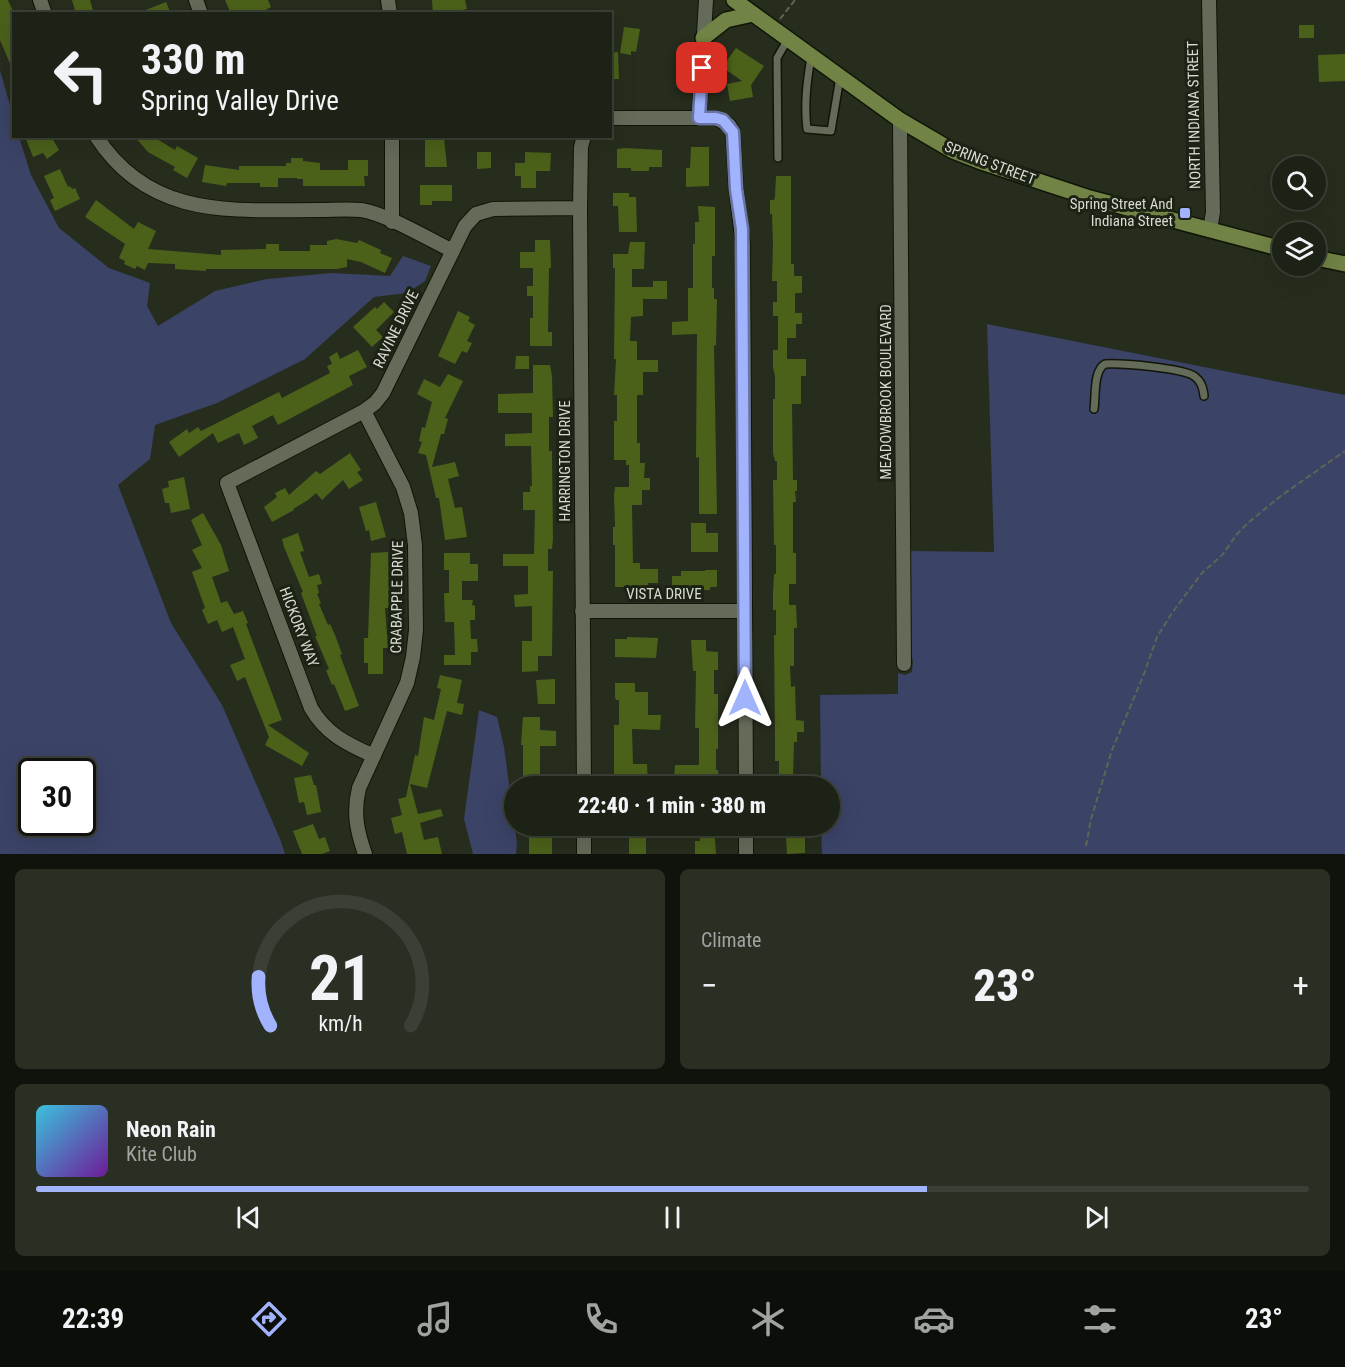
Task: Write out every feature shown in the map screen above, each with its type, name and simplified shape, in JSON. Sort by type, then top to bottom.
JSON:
[{"type":"main road","name":"SPRING STREET","points":[[734,0],[900,120],[953,151],[984,164],[1090,198],[1272,246]]},
{"type":"main road","points":[[704,38],[726,20],[753,14]]},
{"type":"main road","points":[[1326,260],[1345,264]]},
{"type":"street","points":[[699,118],[706,0]]},
{"type":"street","name":"NORTH INDIANA STREET","points":[[1209,0],[1213,212],[1210,230]]},
{"type":"street","points":[[612,118],[716,118],[729,125],[734,140],[735,181],[743,245],[746,776]]},
{"type":"street","name":"MEADOWBROOK BOULEVARD","points":[[900,120],[904,664]]},
{"type":"street","points":[[98,138],[117,162],[140,181],[165,195],[192,205],[221,210],[360,210],[372,213],[453,251]]},
{"type":"street","points":[[392,138],[392,222]]},
{"type":"street","name":"HARRINGTON DRIVE","points":[[583,138],[581,147],[580,208],[584,776]]},
{"type":"street","name":"RAVINE DRIVE","points":[[227,483],[364,411],[375,403],[383,393],[470,219],[483,211],[493,209],[580,208]]},
{"type":"street","name":"CRABAPPLE DRIVE","points":[[364,411],[403,487],[411,513],[415,545],[416,630],[407,683],[359,788],[356,801],[356,827],[365,854]]},
{"type":"street","name":"HICKORY WAY","points":[[227,483],[311,708],[336,738],[374,756]]},
{"type":"street","name":"VISTA DRIVE","points":[[582,611],[745,611]]},
{"type":"street","points":[[584,836],[584,854]]},
{"type":"street","points":[[746,836],[746,854]]},
{"type":"lane","points":[[778,158],[777,58],[788,39]]},
{"type":"lane","points":[[811,57],[806,85],[807,129],[831,131],[840,77]]},
{"type":"lane","points":[[1094,409],[1098,373],[1100,367],[1105,364],[1171,370],[1192,375],[1203,388],[1204,396]]},
{"type":"path","points":[[772,28],[795,0]]},
{"type":"path","points":[[1086,846],[1090,819],[1112,750],[1157,637],[1172,613],[1201,574],[1223,554],[1249,522],[1281,495],[1345,451]]},
{"type":"shaded area","points":[[0,70],[12,112],[12,138],[19,138],[31,175],[59,228],[109,268],[150,283],[147,306],[158,326],[215,291],[267,279],[332,273],[390,276],[403,256],[431,266],[425,281],[407,293],[374,297],[305,359],[217,403],[155,425],[150,459],[118,485],[171,623],[222,705],[285,854],[0,854]]},
{"type":"shaded area","points":[[987,324],[1345,395],[1345,854],[822,854],[821,836],[840,836],[840,776],[821,776],[820,695],[898,694],[898,673],[905,675],[912,672],[913,661],[909,648],[907,551],[994,552]]},
{"type":"shaded area","points":[[479,710],[497,717],[508,776],[504,776],[504,836],[516,836],[516,854],[473,854],[464,819]]},
{"type":"building","points":[[0,0],[8,0],[13,12],[12,68],[0,40]]},
{"type":"building","points":[[72,0],[90,0],[93,12],[75,12]]},
{"type":"building","points":[[225,0],[268,0],[271,7],[262,12],[230,12]]},
{"type":"building","points":[[432,0],[465,0],[467,9],[463,10],[464,12],[433,12]]},
{"type":"building","points":[[166,2],[170,12],[141,12]]},
{"type":"building","points":[[1299,25],[1314,25],[1314,38],[1299,38]]},
{"type":"building","points":[[624,27],[640,29],[636,52],[631,51],[631,55],[620,53]]},
{"type":"building","points":[[736,48],[764,66],[751,85],[753,97],[730,101],[727,84],[742,81],[722,67]]},
{"type":"building","points":[[618,52],[619,79],[612,79],[612,53]]},
{"type":"building","points":[[1345,54],[1345,81],[1319,82],[1318,55]]},
{"type":"building","points":[[52,138],[59,150],[47,159],[43,153],[33,157],[26,139]]},
{"type":"building","points":[[136,138],[155,138],[175,150],[177,146],[198,158],[187,178],[173,170],[175,167],[148,152]]},
{"type":"building","points":[[425,138],[444,138],[447,167],[425,167]]},
{"type":"building","points":[[691,147],[709,147],[709,186],[686,187],[686,168],[690,168]]},
{"type":"building","points":[[617,149],[662,150],[662,167],[649,167],[649,171],[617,168]]},
{"type":"building","points":[[477,152],[491,152],[491,168],[477,169]]},
{"type":"building","points":[[525,152],[551,153],[550,171],[536,171],[536,188],[521,188],[521,176],[515,176],[515,163],[525,163]]},
{"type":"building","points":[[291,158],[303,158],[303,161],[320,163],[320,170],[348,170],[348,160],[368,160],[368,176],[364,176],[365,186],[303,186],[303,179],[297,178],[278,178],[278,187],[260,187],[260,183],[227,183],[226,186],[202,182],[205,165],[239,170],[239,166],[286,166],[286,163],[291,163]]},
{"type":"building","points":[[60,169],[68,187],[75,188],[80,199],[55,211],[50,200],[54,198],[44,176]]},
{"type":"building","points":[[776,176],[791,176],[791,264],[794,264],[794,276],[802,276],[802,293],[795,293],[795,313],[802,313],[802,324],[796,324],[796,338],[787,338],[787,359],[806,359],[806,376],[801,376],[801,404],[792,404],[793,480],[797,480],[796,502],[793,502],[793,553],[796,553],[796,584],[789,584],[789,605],[796,605],[797,628],[794,628],[794,666],[790,666],[791,687],[795,686],[796,720],[804,721],[804,732],[797,732],[797,742],[794,742],[793,776],[779,776],[779,761],[775,761],[774,635],[776,635],[776,610],[773,610],[773,593],[774,574],[776,574],[776,545],[774,545],[773,480],[777,480],[777,461],[773,453],[775,376],[773,350],[778,350],[778,316],[773,316],[773,302],[777,302],[777,281],[772,281],[773,243],[770,200],[774,200]]},
{"type":"building","points":[[420,185],[452,185],[452,201],[432,201],[432,205],[420,205]]},
{"type":"building","points":[[613,193],[629,193],[629,197],[636,197],[637,232],[619,232],[618,206],[613,206]]},
{"type":"building","points":[[96,200],[134,229],[138,222],[156,231],[148,249],[221,255],[221,250],[266,249],[266,244],[279,244],[279,251],[310,251],[310,245],[327,245],[327,241],[336,239],[357,243],[359,240],[392,258],[385,273],[361,262],[347,259],[347,267],[337,269],[206,269],[206,271],[175,269],[175,264],[148,263],[145,270],[137,266],[135,269],[124,264],[125,261],[119,258],[125,244],[85,217]]},
{"type":"building","points":[[698,206],[715,207],[715,256],[712,256],[712,288],[714,288],[714,299],[717,299],[716,345],[714,346],[717,514],[699,514],[699,457],[696,458],[697,334],[672,335],[672,322],[688,321],[688,288],[693,288],[693,244],[695,244],[695,222],[699,222]]},
{"type":"building","points":[[535,240],[550,240],[548,332],[552,332],[552,346],[530,346],[533,296],[527,296],[527,286],[533,286],[533,268],[520,268],[520,252],[535,252]]},
{"type":"building","points":[[630,242],[645,242],[644,269],[632,269],[632,287],[653,287],[653,281],[667,281],[667,299],[643,299],[643,316],[631,317],[630,341],[637,341],[637,360],[658,360],[658,372],[643,372],[643,395],[637,395],[637,443],[640,443],[640,463],[645,463],[644,478],[650,478],[650,490],[642,490],[642,505],[632,505],[633,563],[640,563],[640,569],[658,569],[658,583],[648,583],[648,587],[642,587],[642,590],[615,587],[615,545],[613,545],[615,487],[629,487],[629,465],[626,465],[626,460],[614,460],[617,395],[614,395],[616,359],[614,359],[615,268],[613,268],[613,254],[628,254]]},
{"type":"building","points":[[384,302],[394,312],[376,330],[383,337],[372,347],[353,327]]},
{"type":"building","points":[[458,311],[470,317],[468,321],[475,325],[467,341],[472,343],[467,353],[462,351],[455,364],[438,356]]},
{"type":"building","points":[[358,350],[367,367],[349,376],[353,385],[278,425],[273,415],[252,426],[258,438],[244,445],[239,433],[218,443],[213,433],[179,457],[169,442],[187,429],[189,433],[198,427],[201,431],[279,392],[282,398],[330,373],[327,366],[332,364],[329,357],[337,352],[340,359]]},
{"type":"building","points":[[516,356],[529,356],[529,369],[515,369]]},
{"type":"building","points":[[533,365],[550,365],[552,376],[553,417],[549,417],[549,451],[552,451],[553,539],[552,549],[548,549],[548,571],[553,571],[552,656],[538,656],[538,671],[522,672],[522,641],[532,641],[532,606],[515,607],[514,595],[528,594],[528,566],[503,566],[503,554],[534,554],[535,510],[523,510],[523,492],[530,492],[530,486],[532,486],[531,446],[505,446],[505,434],[532,433],[532,413],[498,413],[498,394],[533,393]]},
{"type":"building","points":[[448,374],[463,381],[445,418],[448,419],[444,434],[441,434],[432,467],[455,462],[459,476],[448,479],[455,508],[462,507],[467,537],[445,540],[439,498],[436,498],[426,455],[418,453],[422,442],[419,441],[422,427],[425,428],[432,402],[417,394],[424,379],[440,387]]},
{"type":"building","points":[[350,453],[361,470],[357,472],[363,480],[349,489],[343,480],[322,500],[316,493],[294,510],[272,522],[264,507],[277,497],[275,493],[285,488],[289,495],[316,471],[320,474]]},
{"type":"building","points":[[184,477],[190,509],[171,513],[169,503],[165,503],[162,489],[169,487],[168,481]]},
{"type":"building","points":[[376,502],[386,537],[371,541],[359,507]]},
{"type":"building","points":[[203,513],[221,545],[229,571],[212,577],[221,603],[227,601],[234,614],[243,611],[282,720],[268,725],[309,753],[302,766],[265,745],[269,737],[245,677],[237,681],[230,665],[245,659],[233,627],[222,632],[217,620],[208,624],[202,610],[205,608],[192,572],[202,568],[192,550],[202,545],[191,520]]},
{"type":"building","points":[[691,523],[706,523],[706,533],[718,533],[718,552],[691,552]]},
{"type":"building","points":[[298,533],[304,551],[300,552],[309,577],[319,574],[322,584],[317,585],[319,593],[317,594],[321,603],[319,604],[335,635],[359,706],[345,711],[326,670],[329,669],[315,636],[317,636],[301,593],[303,592],[284,547],[282,539]]},
{"type":"building","points":[[388,552],[389,608],[385,608],[388,648],[383,648],[383,674],[368,674],[368,663],[364,663],[364,638],[368,638],[371,553]]},
{"type":"building","points":[[444,553],[470,553],[470,564],[478,564],[478,581],[462,581],[462,600],[473,600],[472,605],[475,606],[475,620],[470,620],[471,639],[477,639],[478,652],[471,652],[471,665],[444,665],[444,655],[455,655],[454,622],[445,622],[444,593],[449,593],[449,570],[444,570]]},
{"type":"building","points":[[717,570],[717,587],[710,587],[710,590],[681,590],[681,585],[672,585],[672,576],[681,576],[681,571]]},
{"type":"building","points":[[627,637],[658,638],[656,658],[615,657],[615,639],[627,639]]},
{"type":"building","points":[[691,640],[706,640],[706,651],[718,652],[718,670],[714,670],[714,694],[718,694],[716,770],[718,770],[718,776],[674,776],[675,765],[699,765],[699,728],[695,728],[696,671],[693,671]]},
{"type":"building","points":[[440,675],[462,680],[457,703],[464,704],[462,715],[447,711],[427,788],[410,784],[418,814],[441,809],[443,816],[420,823],[424,840],[438,837],[442,854],[407,854],[402,832],[395,834],[391,818],[402,815],[398,799],[406,797],[415,755],[418,756],[424,717],[434,720],[441,689],[437,688]]},
{"type":"building","points":[[555,679],[555,704],[538,704],[536,680]]},
{"type":"building","points":[[615,683],[635,683],[635,692],[648,692],[648,715],[661,715],[660,730],[632,729],[633,764],[647,764],[648,776],[614,776],[614,725],[619,725],[619,700],[615,697]]},
{"type":"building","points":[[523,717],[540,717],[540,730],[556,731],[556,746],[540,746],[540,775],[556,776],[523,776],[523,745],[521,745]]},
{"type":"building","points":[[311,775],[316,785],[321,812],[307,815],[304,802],[299,803],[294,778]]},
{"type":"building","points":[[313,824],[319,839],[325,837],[330,851],[322,854],[302,854],[293,831]]},
{"type":"building","points":[[529,836],[552,836],[552,854],[529,854]]},
{"type":"building","points":[[629,836],[646,836],[646,854],[629,854]]},
{"type":"building","points":[[700,836],[715,836],[716,854],[695,854],[695,841],[700,841]]},
{"type":"building","points":[[786,836],[805,836],[805,853],[787,854]]},
{"type":"place","name":"Spring Street And Indiana Street","points":[[1185,213]]},
{"type":"route","points":[[702,68],[699,118],[723,120],[733,132],[734,172],[742,229],[745,698]]}]
